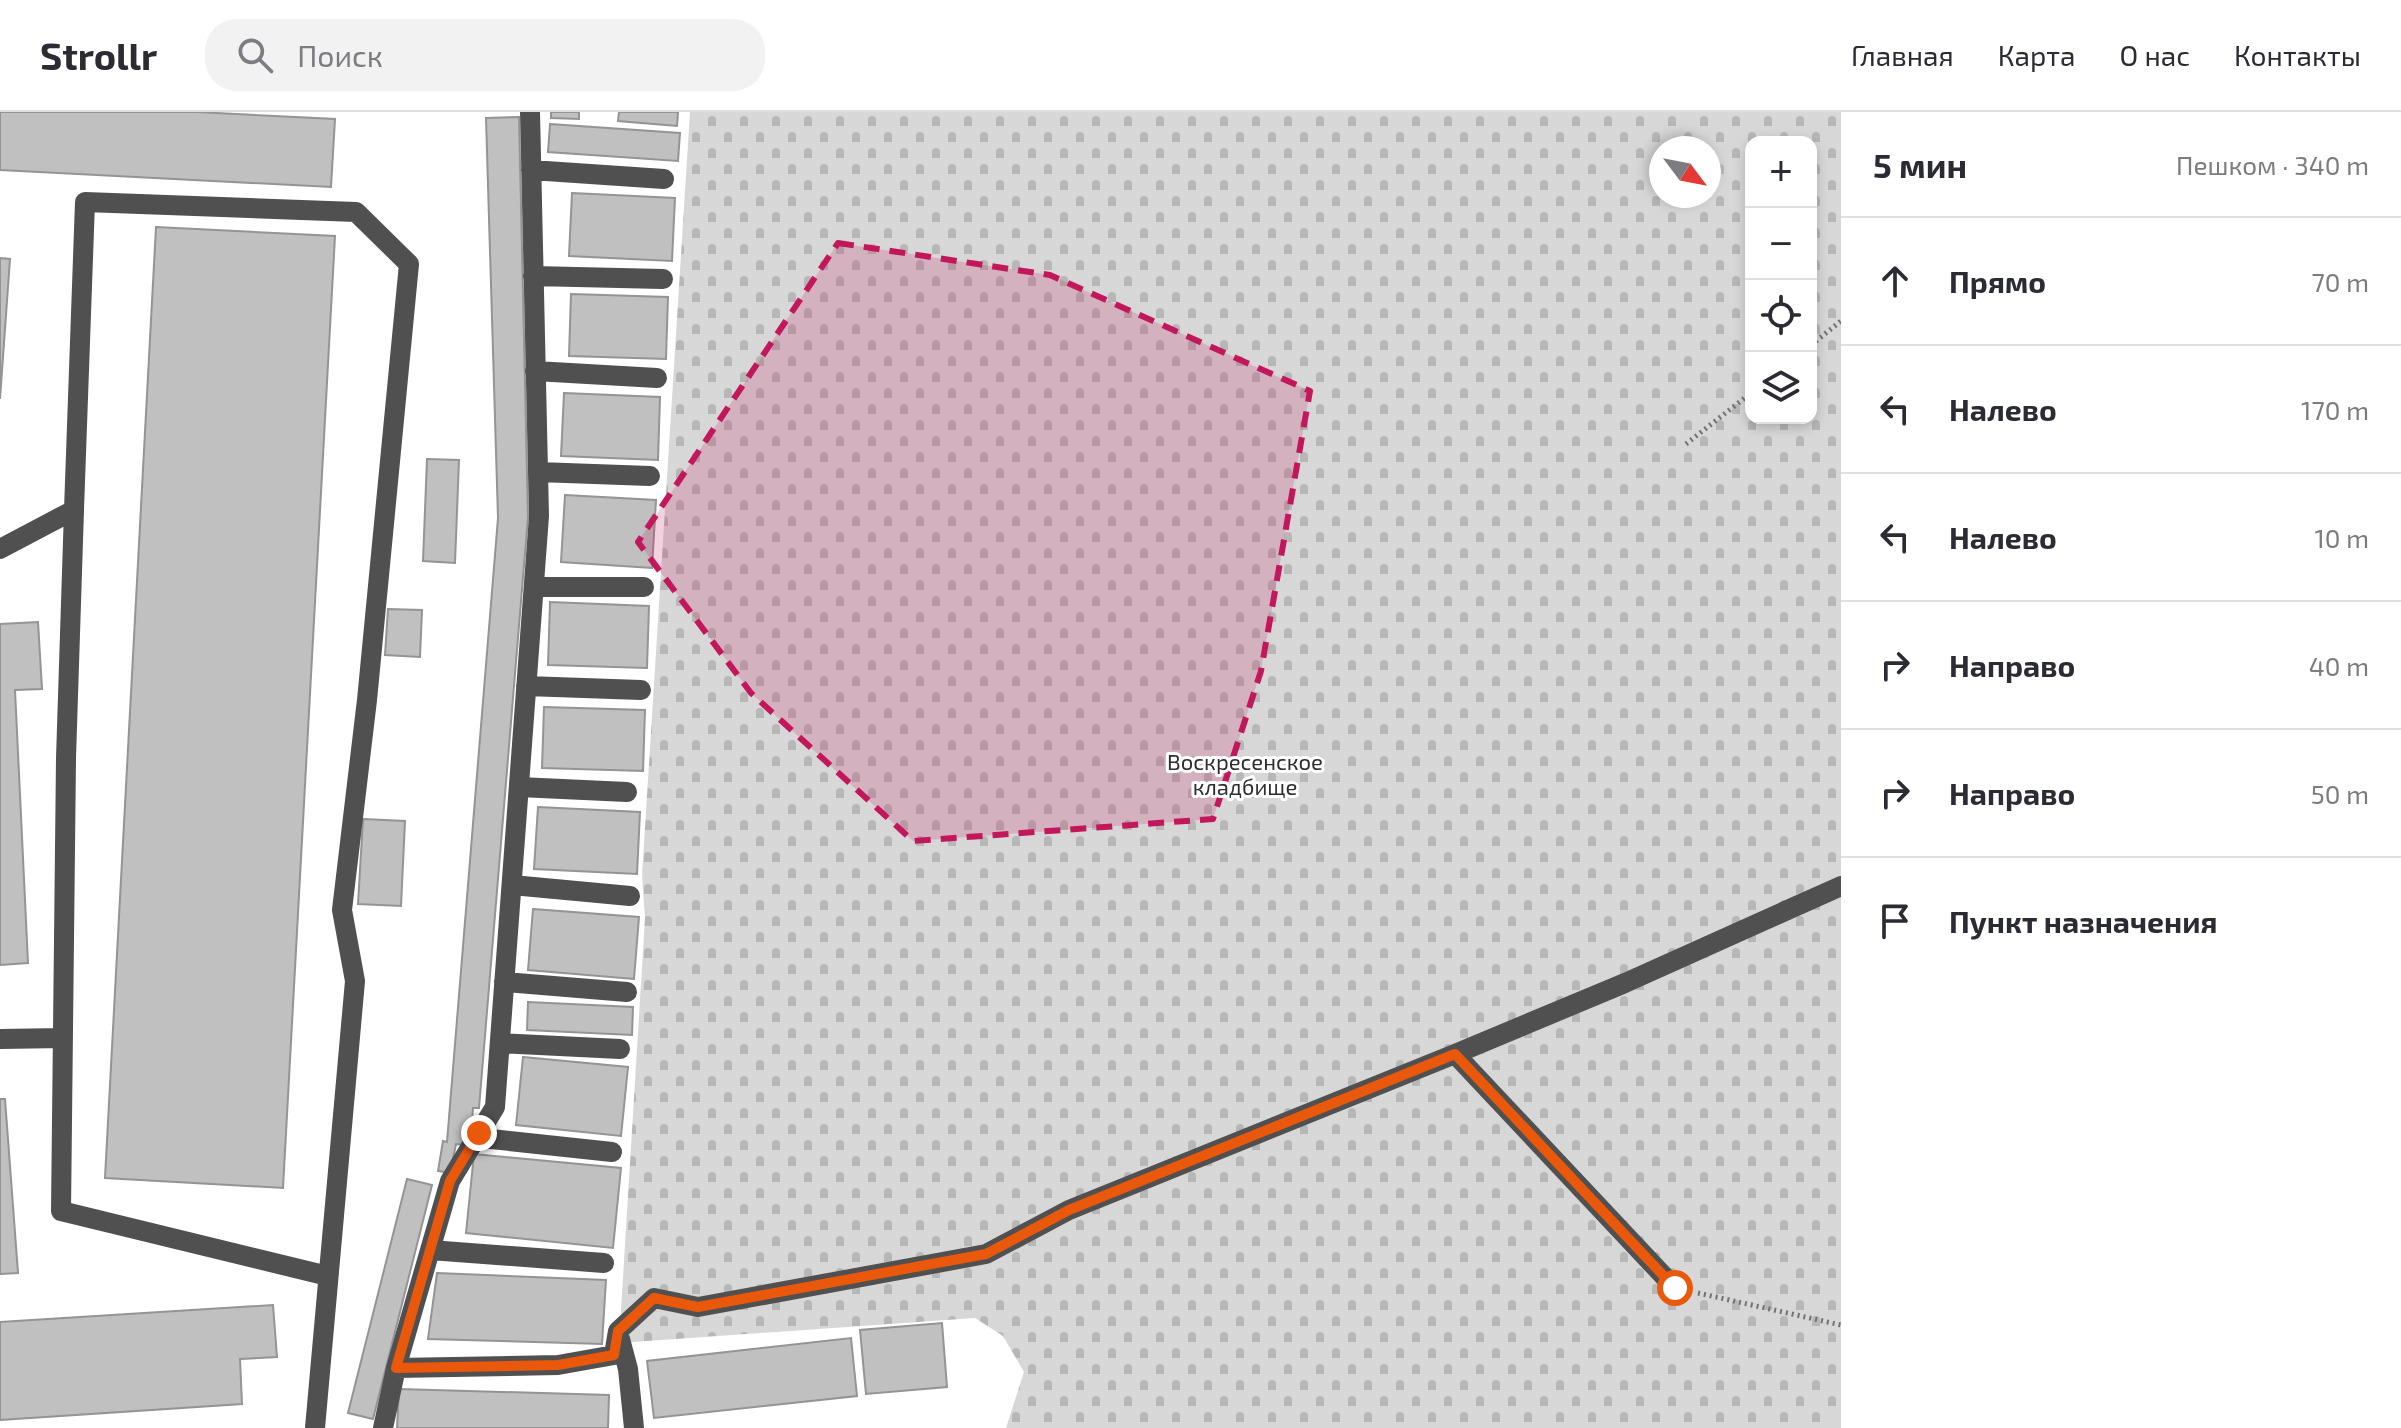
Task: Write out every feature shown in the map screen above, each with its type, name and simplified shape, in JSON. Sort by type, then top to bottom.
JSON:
[{"type":"lane","points":[[383,1428],[396,1368],[450,1181],[495,1107],[539,516],[530,112]]},
{"type":"lane","points":[[531,170],[664,179]]},
{"type":"lane","points":[[315,1428],[355,981],[342,910],[367,700],[409,264],[356,212],[85,202],[66,758],[61,1211],[328,1276]]},
{"type":"lane","points":[[533,276],[663,279]]},
{"type":"lane","points":[[535,371],[657,378]]},
{"type":"lane","points":[[538,472],[650,476]]},
{"type":"lane","points":[[0,549],[74,510]]},
{"type":"lane","points":[[534,587],[644,587]]},
{"type":"lane","points":[[526,686],[641,690]]},
{"type":"lane","points":[[519,787],[627,792]]},
{"type":"lane","points":[[512,885],[630,896]]},
{"type":"lane","points":[[396,1368],[558,1365],[614,1355],[618,1331],[654,1298],[698,1307],[986,1254],[1069,1210],[1625,983],[1841,886]]},
{"type":"lane","points":[[504,982],[627,992]]},
{"type":"lane","points":[[0,1039],[63,1038]]},
{"type":"lane","points":[[500,1043],[620,1049]]},
{"type":"lane","points":[[1455,1054],[1675,1288]]},
{"type":"lane","points":[[479,1133],[491,1139],[612,1152]]},
{"type":"lane","points":[[430,1250],[604,1263]]},
{"type":"lane","points":[[618,1331],[628,1369],[634,1428]]},
{"type":"path","points":[[1817,340],[1841,321]]},
{"type":"path","points":[[1686,444],[1745,398]]},
{"type":"path","points":[[1675,1288],[1841,1325]]},
{"type":"highlighted area","points":[[838,243],[1050,275],[1310,391],[1261,671],[1213,819],[913,841],[751,693],[638,542]]},
{"type":"green space","name":"Воскресенское кладбище","points":[[690,112],[1841,112],[1841,1428],[1006,1428],[1024,1372],[1003,1336],[975,1318],[619,1343],[645,918],[642,875]]},
{"type":"building","points":[[0,112],[197,112],[335,119],[331,187],[0,170]]},
{"type":"building","points":[[551,112],[579,112],[579,119],[551,118]]},
{"type":"building","points":[[619,112],[678,112],[677,126],[618,121]]},
{"type":"building","points":[[519,117],[528,517],[479,1108],[473,1108],[470,1145],[456,1144],[450,1173],[438,1171],[443,1141],[447,1142],[498,518],[486,118]]},
{"type":"building","points":[[550,124],[680,133],[678,161],[548,152]]},
{"type":"building","points":[[572,193],[675,198],[672,261],[569,256]]},
{"type":"building","points":[[156,227],[335,236],[283,1188],[105,1178]]},
{"type":"building","points":[[0,258],[10,259],[0,399]]},
{"type":"building","points":[[571,294],[668,297],[666,359],[569,356]]},
{"type":"building","points":[[564,393],[660,397],[658,460],[561,456]]},
{"type":"building","points":[[427,459],[459,460],[455,563],[423,561]]},
{"type":"building","points":[[565,495],[656,500],[652,568],[561,562]]},
{"type":"building","points":[[550,602],[649,606],[647,668],[548,665]]},
{"type":"building","points":[[388,609],[422,610],[420,657],[385,655]]},
{"type":"building","points":[[38,622],[42,689],[15,690],[28,963],[0,965],[0,624]]},
{"type":"building","points":[[544,707],[645,710],[643,771],[542,768]]},
{"type":"building","points":[[538,807],[640,812],[637,874],[534,869]]},
{"type":"building","points":[[363,819],[405,821],[401,906],[358,904]]},
{"type":"building","points":[[533,909],[639,917],[634,979],[528,970]]},
{"type":"building","points":[[528,1002],[633,1007],[632,1035],[527,1030]]},
{"type":"building","points":[[523,1057],[628,1067],[621,1136],[516,1125]]},
{"type":"building","points":[[0,1099],[5,1099],[18,1273],[0,1274]]},
{"type":"building","points":[[474,1154],[621,1168],[613,1248],[466,1233]]},
{"type":"building","points":[[407,1179],[432,1185],[373,1419],[348,1413]]},
{"type":"building","points":[[437,1273],[606,1280],[602,1344],[428,1339]]},
{"type":"building","points":[[273,1305],[277,1357],[240,1359],[242,1404],[0,1420],[0,1322]]},
{"type":"building","points":[[942,1323],[947,1387],[866,1394],[860,1330]]},
{"type":"building","points":[[851,1338],[857,1396],[654,1418],[647,1361]]},
{"type":"building","points":[[399,1389],[609,1395],[608,1428],[397,1428]]},
{"type":"route","points":[[479,1133],[450,1181],[396,1368],[558,1365],[614,1355],[618,1331],[654,1298],[698,1307],[986,1254],[1069,1210],[1455,1054],[1675,1288]]}]
